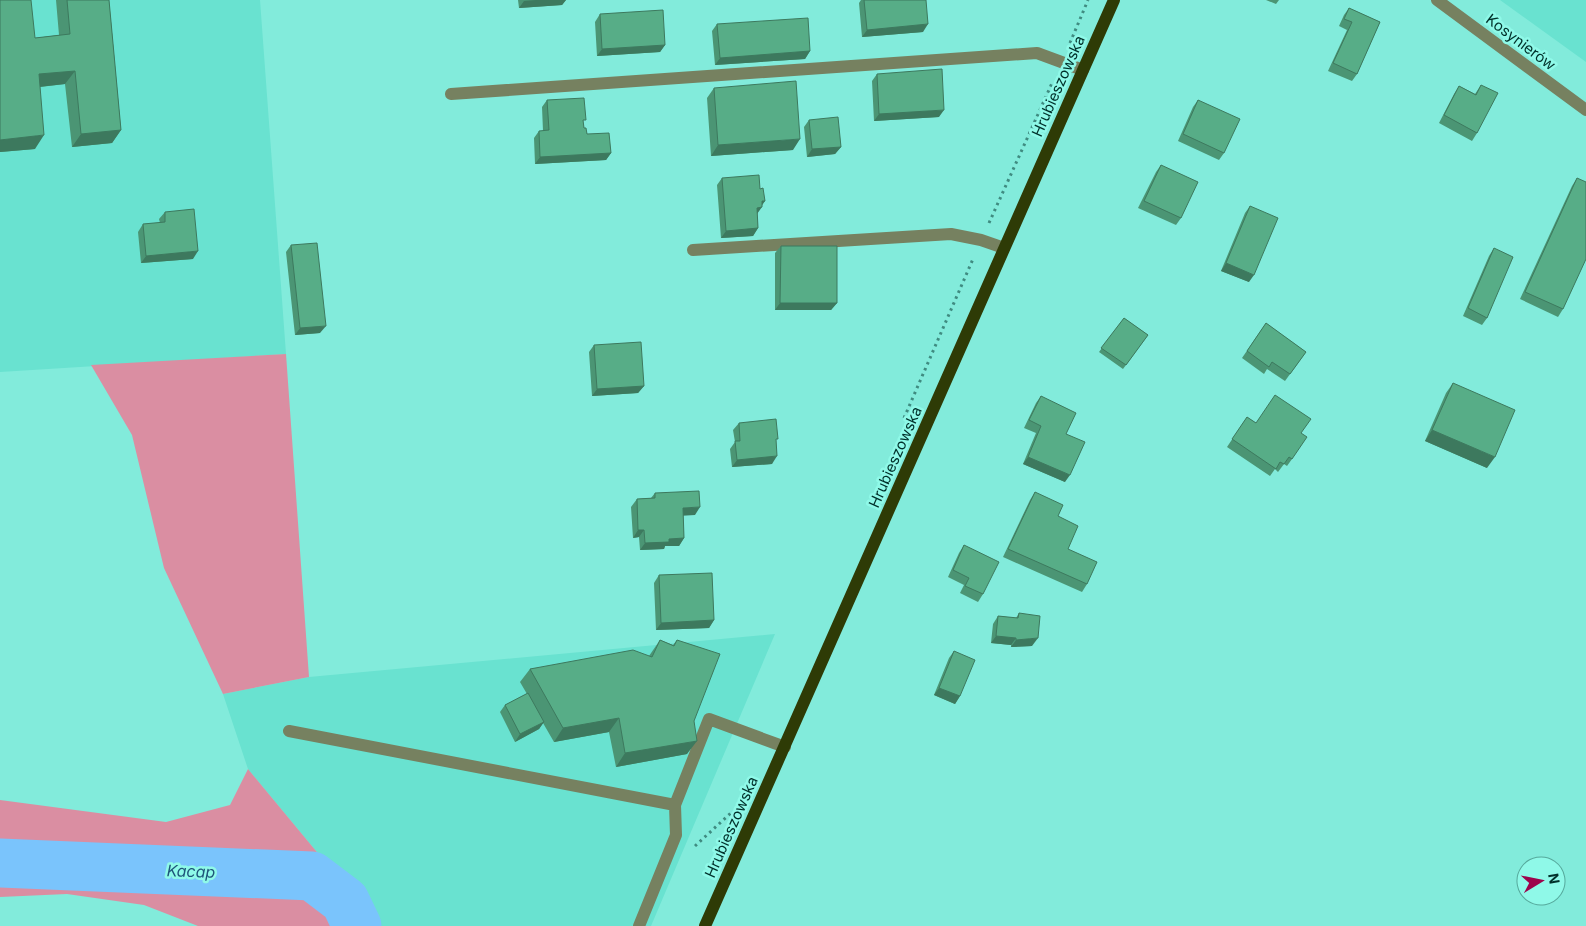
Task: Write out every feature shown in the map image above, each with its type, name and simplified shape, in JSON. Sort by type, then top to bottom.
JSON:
[{"type":"main road","name":"Hrubieszowska","points":[[705,926],[1114,0]]},
{"type":"street","name":"Kosynierów","points":[[1437,0],[1586,110]]},
{"type":"street","points":[[451,94],[1037,53],[1083,70]]},
{"type":"street","points":[[693,250],[951,234],[981,240],[1004,248]]},
{"type":"street","points":[[639,926],[676,835],[675,805],[709,719],[785,747]]},
{"type":"street","points":[[289,731],[675,805]]},
{"type":"path","points":[[903,422],[981,240],[1088,0]]},
{"type":"path","points":[[691,854],[695,845],[734,810]]},
{"type":"shaded area","points":[[0,0],[260,0],[286,354],[0,372]]},
{"type":"shaded area","points":[[1500,0],[1586,0],[1586,62]]},
{"type":"shaded area","points":[[286,354],[309,677],[223,694],[164,568],[132,435],[91,365]]},
{"type":"shaded area","points":[[775,634],[651,926],[370,926],[355,898],[248,769],[223,694],[309,677]]},
{"type":"shaded area","points":[[248,769],[355,898],[370,926],[198,926],[144,905],[67,894],[0,897],[0,800],[166,822],[230,805]]},
{"type":"building","points":[[0,0],[31,0],[35,38],[70,34],[67,0],[109,0],[121,130],[81,134],[75,71],[39,74],[44,135],[0,140]]},
{"type":"building","points":[[864,0],[926,0],[928,24],[867,30]]},
{"type":"building","points":[[1349,8],[1380,22],[1357,74],[1333,63],[1352,22],[1344,19]]},
{"type":"building","points":[[663,10],[665,45],[602,49],[600,14]]},
{"type":"building","points":[[808,18],[810,51],[720,58],[717,24]]},
{"type":"building","points":[[942,69],[944,110],[879,114],[877,74]]},
{"type":"building","points":[[796,81],[800,139],[718,145],[714,88]]},
{"type":"building","points":[[1481,85],[1498,93],[1477,133],[1444,115],[1459,86],[1476,95]]},
{"type":"building","points":[[584,98],[586,120],[583,120],[584,128],[586,128],[587,134],[609,133],[611,153],[540,157],[539,131],[549,130],[547,100]]},
{"type":"building","points":[[1198,100],[1240,119],[1224,153],[1183,134]]},
{"type":"building","points":[[838,117],[841,147],[812,149],[809,120]]},
{"type":"building","points":[[1161,165],[1198,182],[1181,218],[1144,201]]},
{"type":"building","points":[[759,175],[760,189],[763,188],[765,201],[762,201],[762,207],[757,208],[758,228],[726,231],[722,178]]},
{"type":"building","points":[[1577,178],[1586,182],[1586,259],[1563,309],[1525,292]]},
{"type":"building","points":[[1250,206],[1278,218],[1254,275],[1226,263]]},
{"type":"building","points":[[194,209],[198,251],[146,256],[143,224],[165,222],[165,212]]},
{"type":"building","points":[[317,243],[326,326],[300,328],[291,245]]},
{"type":"building","points":[[781,246],[837,246],[837,303],[780,303]]},
{"type":"building","points":[[1494,248],[1513,257],[1487,318],[1468,308]]},
{"type":"building","points":[[1124,318],[1148,335],[1126,365],[1101,348]]},
{"type":"building","points":[[1266,323],[1306,352],[1290,374],[1272,362],[1269,367],[1247,351]]},
{"type":"building","points":[[641,342],[644,386],[597,389],[594,345]]},
{"type":"building","points":[[1453,383],[1515,410],[1495,457],[1432,430]]},
{"type":"building","points":[[1275,395],[1311,419],[1301,433],[1307,437],[1292,459],[1289,457],[1284,464],[1280,462],[1276,469],[1232,439],[1247,417],[1256,423]]},
{"type":"building","points":[[1041,396],[1076,413],[1066,434],[1085,442],[1070,475],[1028,457],[1041,426],[1029,420]]},
{"type":"building","points":[[776,419],[777,456],[737,460],[735,441],[740,441],[739,423]]},
{"type":"building","points":[[699,491],[700,507],[683,508],[684,538],[669,539],[669,542],[645,543],[644,530],[638,530],[637,499],[655,498],[655,493]]},
{"type":"building","points":[[1035,492],[1063,505],[1058,516],[1078,526],[1068,549],[1097,562],[1087,584],[1008,549]]},
{"type":"building","points":[[964,545],[999,562],[983,594],[965,586],[969,578],[953,570]]},
{"type":"building","points":[[712,573],[714,620],[661,623],[659,575]]},
{"type":"building","points":[[1019,613],[1040,616],[1038,638],[1016,640],[1016,638],[996,636],[998,616],[1018,618]]},
{"type":"building","points":[[660,640],[674,646],[677,640],[720,654],[694,721],[697,741],[625,753],[619,718],[563,728],[530,669],[633,650],[652,657]]},
{"type":"building","points":[[954,651],[975,660],[960,696],[939,688]]},
{"type":"building","points":[[528,693],[544,722],[520,734],[505,705]]},
{"type":"waterway","name":"Kacap","points":[[0,863],[312,876],[345,901],[357,926]]}]
